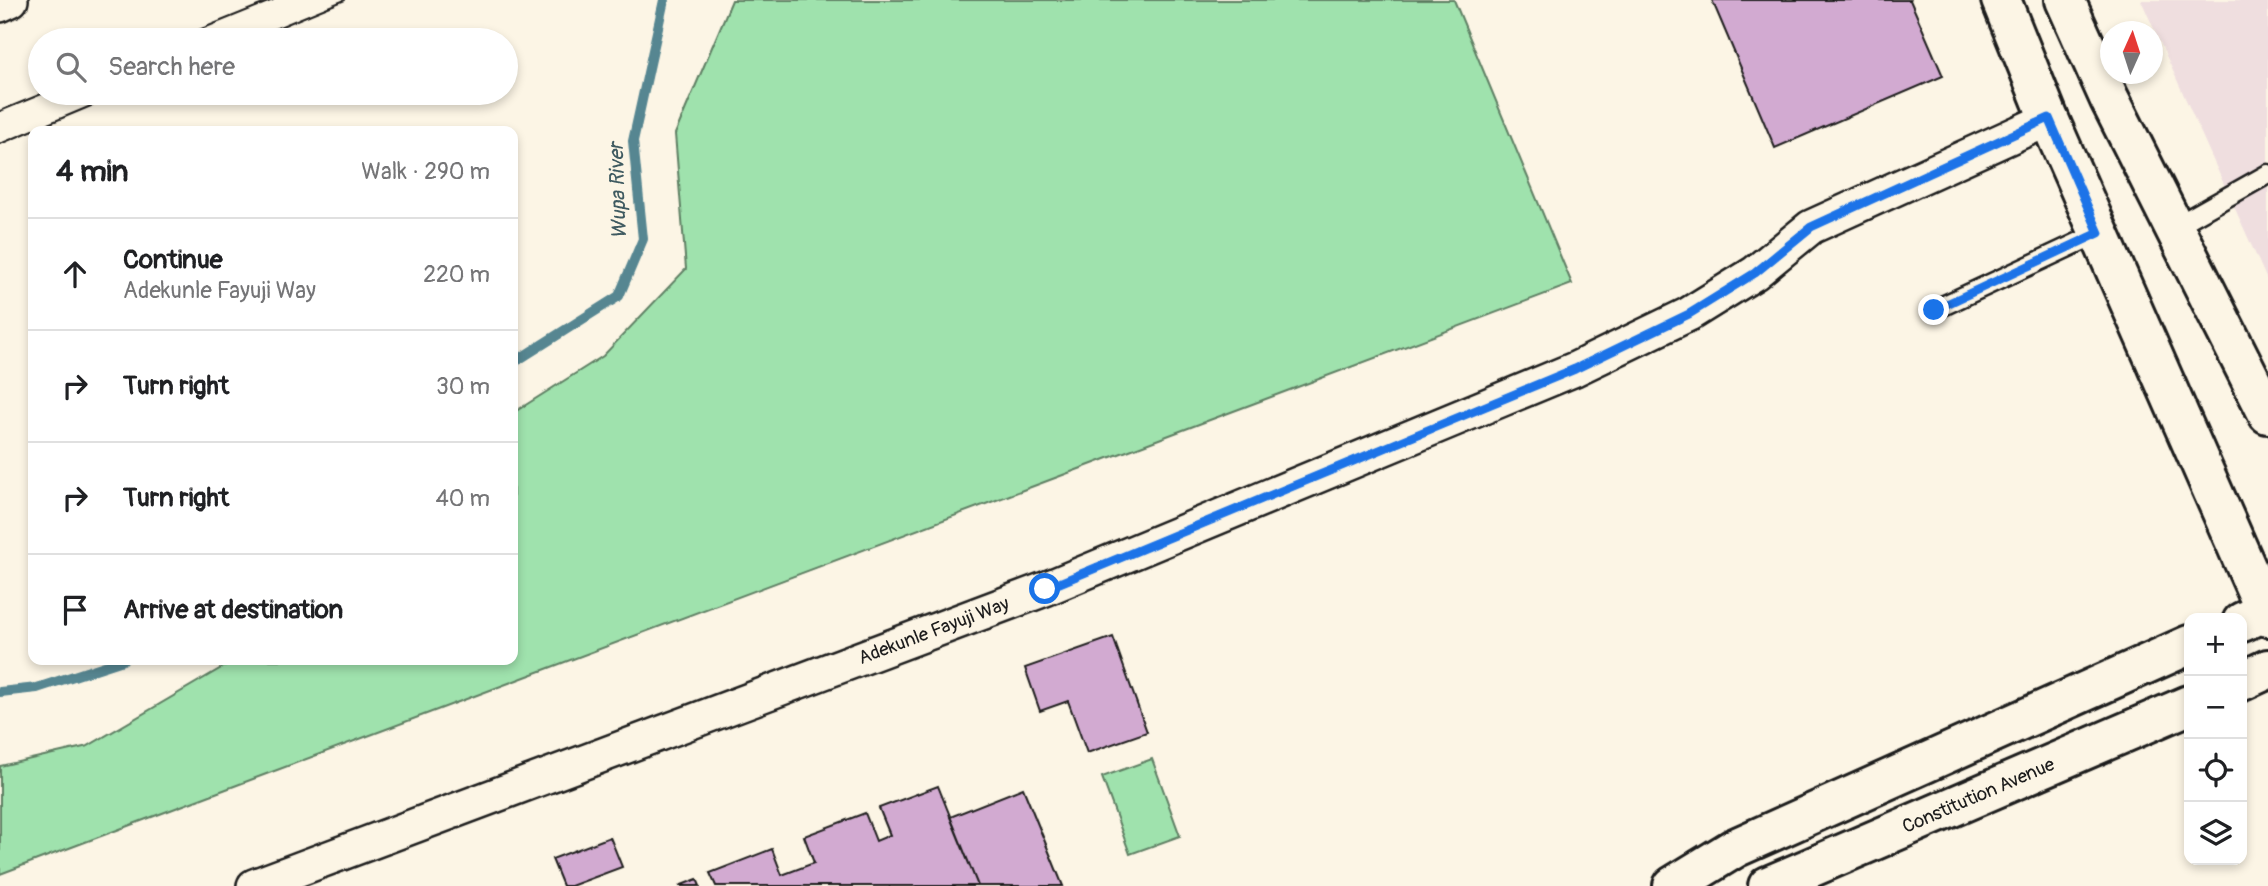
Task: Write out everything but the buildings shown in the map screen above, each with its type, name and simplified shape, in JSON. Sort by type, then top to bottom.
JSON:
[{"type":"street","points":[[0,5],[11,0]]},
{"type":"street","points":[[2001,0],[2261,615]]},
{"type":"street","points":[[2065,0],[2109,98],[2268,414]]},
{"type":"street","name":"Adekunle Fayuji Way","points":[[254,886],[1045,589],[1575,369],[1689,314],[1755,273],[1811,227],[2049,118]]},
{"type":"street","points":[[1673,886],[1735,848],[2184,647]]},
{"type":"street","points":[[2247,679],[2268,669]]},
{"type":"street","name":"Constitution Avenue","points":[[1768,886],[2184,707]]},
{"type":"lane","points":[[2174,227],[2268,174]]},
{"type":"lane","points":[[1934,310],[2099,233]]},
{"type":"shaded area","points":[[2141,0],[2268,0],[2268,282],[2163,49],[2163,21],[2150,21]]},
{"type":"green space","points":[[732,0],[1454,0],[1572,284],[0,874],[0,766],[88,746],[226,665],[518,665],[518,410],[603,356],[686,269],[675,134]]},
{"type":"green space","points":[[1152,759],[1180,836],[1130,854],[1102,777]]},
{"type":"waterway","name":"Wupa River","points":[[518,360],[619,296],[643,239],[633,141],[664,0]]},
{"type":"waterway","name":"Wupa River","points":[[0,692],[37,688],[108,665]]},
{"type":"tram line","points":[[204,28],[273,0]]},
{"type":"tram line","points":[[277,28],[345,0]]},
{"type":"tram line","points":[[0,111],[28,100]]},
{"type":"tram line","points":[[43,126],[93,105]]},
{"type":"tram line","points":[[0,144],[28,132]]},
{"type":"route","points":[[1045,589],[1575,369],[1689,314],[1755,273],[1811,227],[2049,118],[2099,233],[1934,310]]}]
